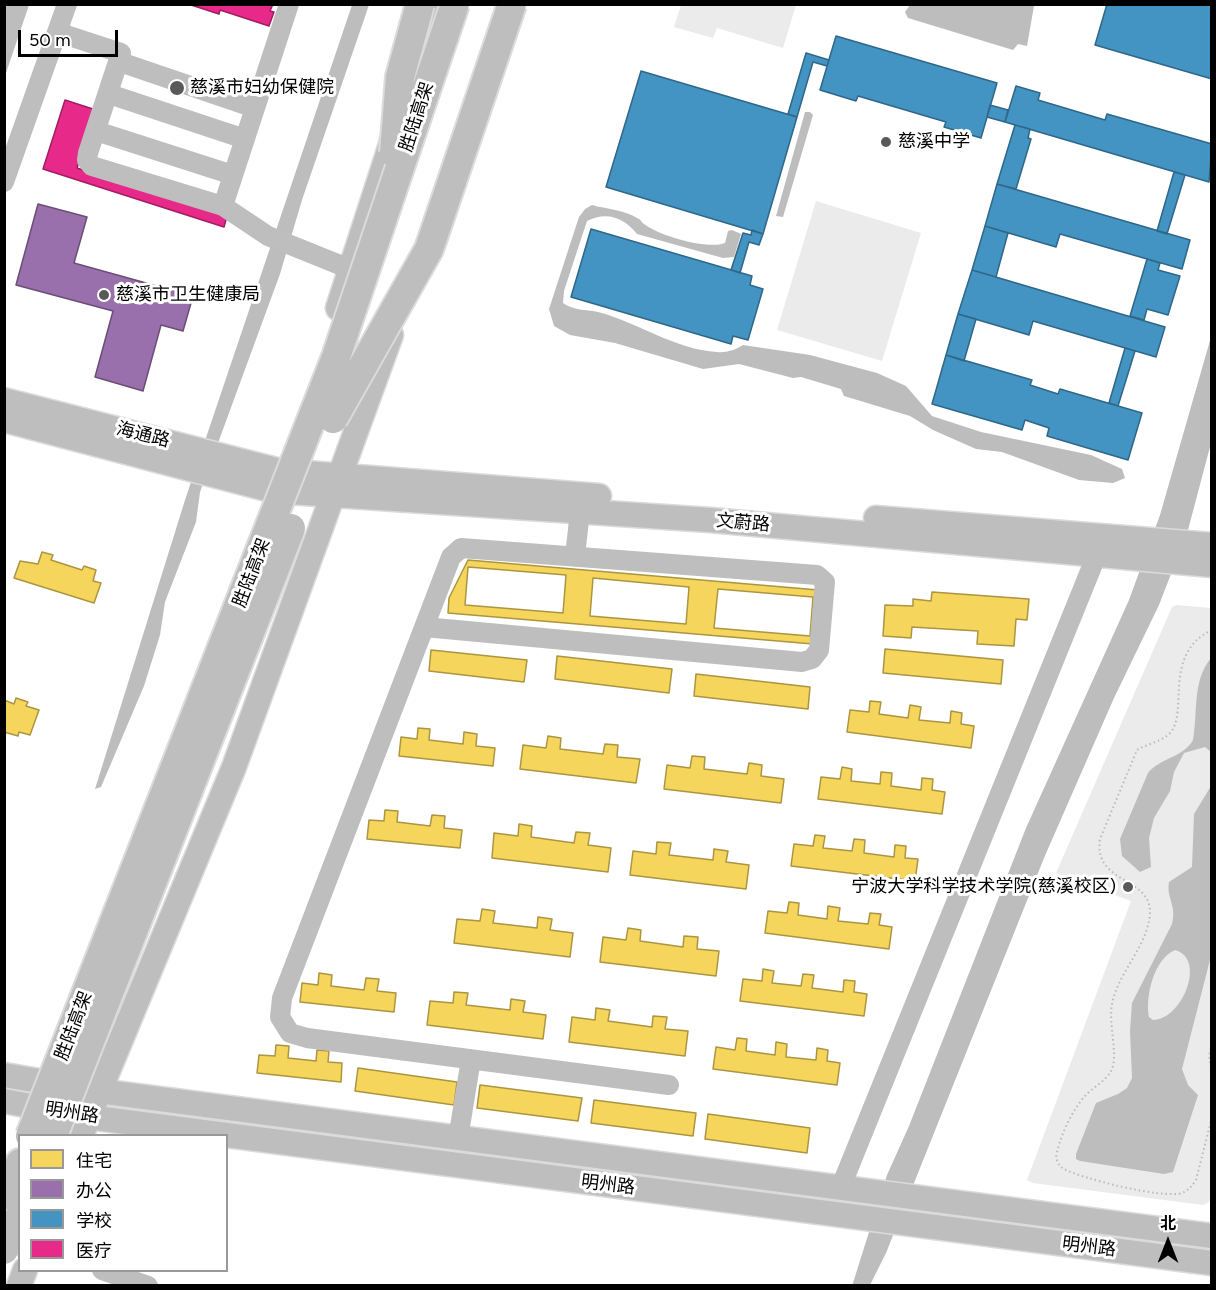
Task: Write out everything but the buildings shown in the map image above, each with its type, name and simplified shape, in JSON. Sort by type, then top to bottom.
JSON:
[{"type":"highway","points":[[391,195],[400,77],[420,4]]},
{"type":"highway","name":"胜陆高架","points":[[31,1134],[336,357],[454,4]]},
{"type":"highway","name":"胜陆高架","points":[[54,1134],[352,371],[473,4]]},
{"type":"highway","points":[[333,419],[429,249],[512,4]]},
{"type":"highway","points":[[4,1199],[18,1168]]},
{"type":"highway","points":[[4,1250],[18,1219]]},
{"type":"main road","points":[[38,1134],[322,358],[436,4]]},
{"type":"main road","points":[[85,1126],[234,767],[414,271],[502,4]]},
{"type":"main road","name":"海通路","points":[[4,400],[277,481]]},
{"type":"main road","name":"海通路","points":[[4,420],[277,481]]},
{"type":"main road","name":"文蔚路","points":[[277,481],[1147,549],[1212,565]]},
{"type":"main road","name":"文蔚路","points":[[337,485],[580,511],[710,520],[1097,554],[1212,545]]},
{"type":"main road","name":"明州路","points":[[4,1075],[98,1091],[872,1194],[1212,1236]]},
{"type":"main road","name":"明州路","points":[[4,1101],[85,1126],[153,1134]]},
{"type":"main road","name":"明州路","points":[[228,1143],[864,1218],[1212,1263]]},
{"type":"main road","points":[[4,1214],[18,1182]]},
{"type":"street","points":[[4,182],[67,4]]},
{"type":"street","points":[[223,206],[289,4]]},
{"type":"street","points":[[57,32],[121,53],[87,160],[92,166],[223,206],[268,236],[350,269]]},
{"type":"street","points":[[120,62],[255,108]]},
{"type":"street","points":[[109,94],[245,139]]},
{"type":"street","points":[[96,131],[233,175]]},
{"type":"street","points":[[575,556],[580,511]]},
{"type":"street","points":[[424,627],[802,662],[812,659],[819,650],[825,582],[818,575],[461,548],[451,557],[424,627],[282,998],[280,1017],[290,1033],[308,1038],[669,1085]]},
{"type":"street","points":[[840,1189],[1097,554]]},
{"type":"street","points":[[458,1138],[471,1059]]},
{"type":"street","points":[[108,1272],[148,1286]]},
{"type":"path","points":[[1212,630],[1192,647],[1184,661],[1178,678],[1174,726],[1162,740],[1137,750],[1103,830],[1098,852],[1105,866],[1141,891],[1148,900],[1150,912],[1144,934],[1116,985],[1113,996],[1111,1026],[1115,1059],[1110,1073],[1078,1106],[1058,1145],[1056,1158],[1065,1169],[1096,1180],[1142,1190],[1181,1193],[1190,1189],[1196,1180],[1212,1117]]},
{"type":"path","points":[[1212,1044],[1209,1055],[1212,1076]]},
{"type":"shaded area","points":[[681,4],[796,5],[783,48],[717,28],[713,38],[674,27]]},
{"type":"shaded area","points":[[1031,4],[1034,6],[1027,46],[1018,44],[1013,50],[908,18],[905,12],[910,5]]},
{"type":"shaded area","points":[[4,5],[29,5],[5,76]]},
{"type":"shaded area","points":[[352,5],[369,5],[302,200],[280,274],[200,492],[196,522],[165,602],[160,635],[144,686],[101,787],[95,789],[185,500]]},
{"type":"shaded area","points":[[805,112],[813,115],[783,217],[776,216]]},
{"type":"shaded area","points":[[816,201],[921,233],[882,361],[777,330]]},
{"type":"shaded area","points":[[592,205],[627,213],[651,229],[684,241],[717,245],[725,243],[728,231],[732,230],[741,234],[734,257],[723,258],[637,234],[626,223],[614,217],[594,218],[587,221],[564,291],[563,303],[567,306],[598,312],[672,341],[702,350],[724,352],[743,345],[810,355],[877,373],[906,386],[932,416],[981,432],[1091,455],[1122,469],[1125,478],[1113,483],[1079,480],[1002,452],[976,449],[933,430],[910,416],[844,396],[841,389],[801,377],[793,378],[739,364],[703,369],[615,343],[570,335],[554,326],[549,309],[579,217],[585,209]]},
{"type":"shaded area","points":[[1211,337],[1211,443],[1188,530],[1159,605],[1114,698],[1044,858],[886,1253],[870,1285],[852,1286],[887,1175],[909,1126],[1026,828],[1129,600],[1160,515]]},
{"type":"shaded area","name":"宁波大学科学技术学院(慈溪校区)","points":[[1177,605],[1211,608],[1212,1193],[1209,1202],[1203,1205],[1033,1183],[1027,1180],[1131,901],[1056,873],[1172,607]]},
{"type":"shaded area","points":[[1211,658],[1211,752],[1205,747],[1184,753],[1174,772],[1170,791],[1154,818],[1149,838],[1151,867],[1140,872],[1122,856],[1120,839],[1148,773],[1184,750],[1193,740],[1198,687]]},
{"type":"shaded area","points":[[1211,786],[1211,956],[1182,1069],[1188,1085],[1198,1095],[1173,1172],[1164,1174],[1080,1161],[1076,1159],[1076,1154],[1096,1103],[1127,1088],[1132,1078],[1130,1031],[1132,1003],[1172,924],[1173,912],[1169,882],[1192,867],[1194,814]],"holes":[[[1175,950],[1184,956],[1189,965],[1190,976],[1187,988],[1173,1010],[1164,1017],[1153,1020],[1149,1017],[1148,999],[1156,970],[1162,961]]]},
{"type":"place","name":"慈溪市妇幼保健院","points":[[177,88]]},
{"type":"place","name":"慈溪中学","points":[[886,142]]},
{"type":"place","name":"慈溪市卫生健康局","points":[[104,295]]},
{"type":"place","name":"宁波大学科学技术学院(慈溪校区)","points":[[1128,887]]}]
